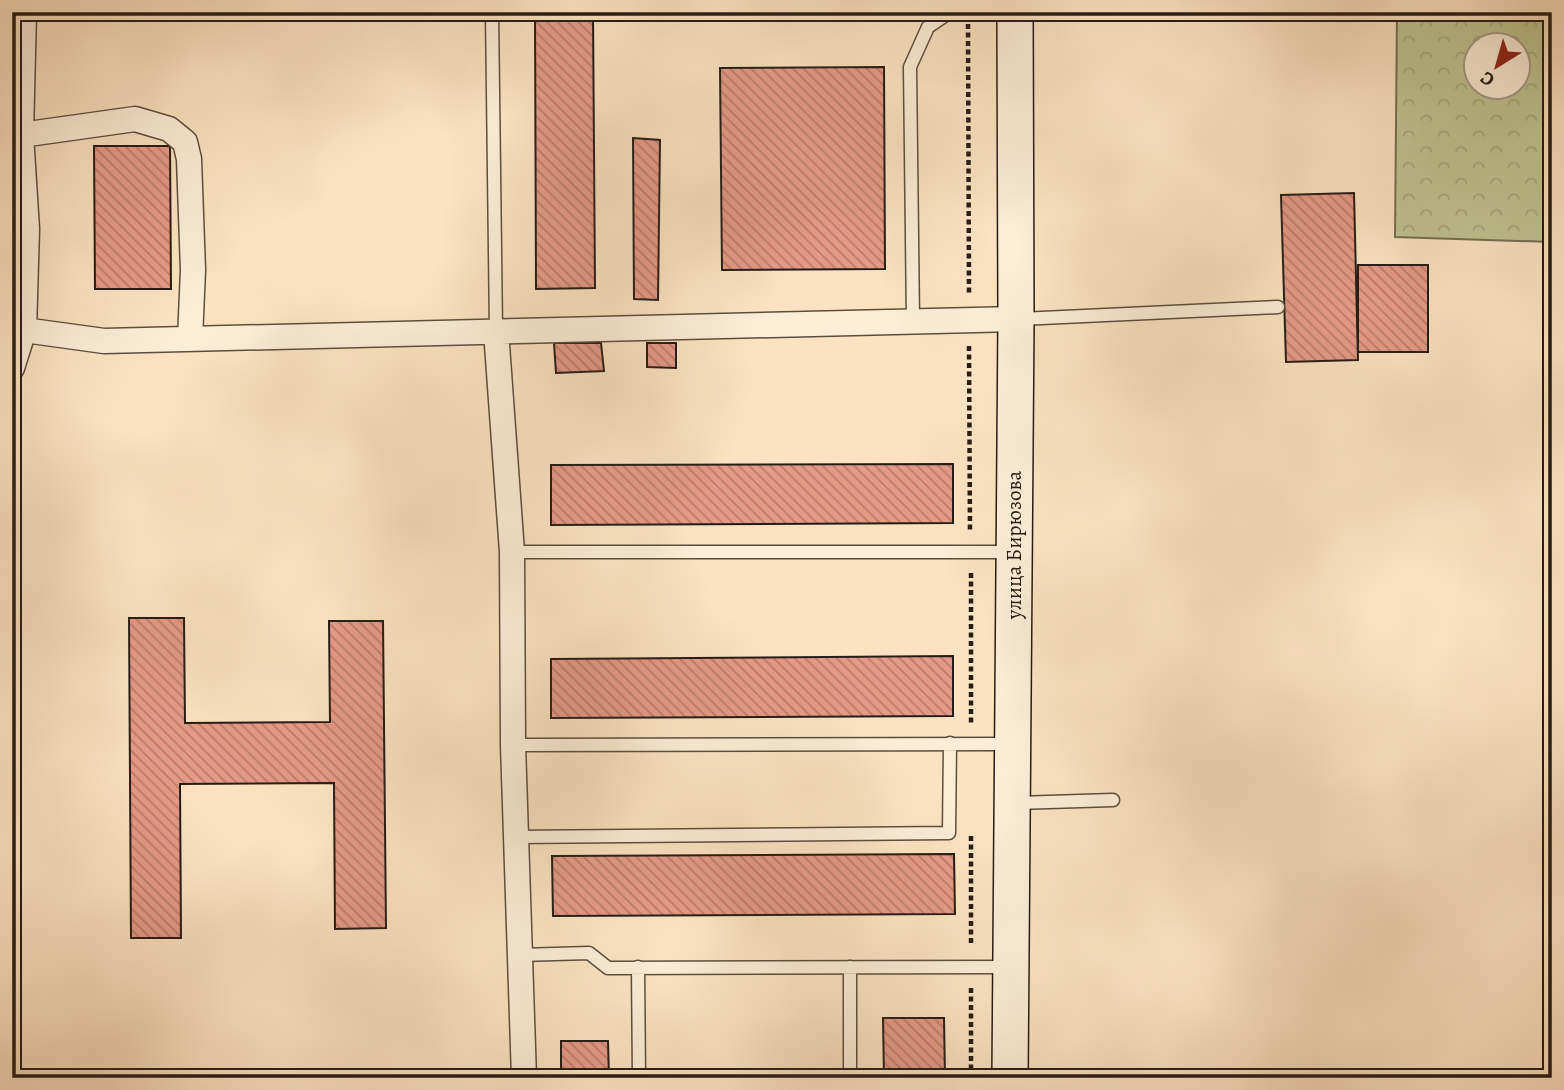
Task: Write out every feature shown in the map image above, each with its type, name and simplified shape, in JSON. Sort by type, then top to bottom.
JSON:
[{"type":"main road","name":"улица Бирюзова","points":[[1010,1078],[1016,319],[1015,12]]},
{"type":"street","points":[[12,368],[24,330],[19,229],[21,135],[17,108],[24,12]]},
{"type":"street","points":[[21,135],[135,119],[169,129],[185,142],[190,159],[193,270],[190,339]]},
{"type":"street","points":[[24,330],[104,341],[1016,319]]},
{"type":"street","points":[[496,331],[512,552],[513,745],[524,1078]]},
{"type":"lane","points":[[492,12],[496,331]]},
{"type":"lane","points":[[913,322],[910,67],[928,27],[950,12]]},
{"type":"lane","points":[[1016,319],[1278,307]]},
{"type":"lane","points":[[512,552],[1014,552]]},
{"type":"lane","points":[[516,837],[949,833],[950,743]]},
{"type":"lane","points":[[513,745],[1012,744]]},
{"type":"lane","points":[[1012,803],[1113,800]]},
{"type":"lane","points":[[520,955],[589,953],[608,968],[1010,967]]},
{"type":"lane","points":[[638,967],[639,1078]]},
{"type":"lane","points":[[850,967],[850,1078]]},
{"type":"green space","points":[[1397,12],[1552,12],[1552,242],[1395,237]]},
{"type":"green space","points":[[306,1072],[413,1073],[413,1078],[306,1078]]},
{"type":"building","points":[[535,12],[593,12],[595,288],[536,289]]},
{"type":"building","points":[[884,67],[885,269],[722,270],[720,68]]},
{"type":"building","points":[[633,138],[660,140],[658,300],[634,299]]},
{"type":"building","points":[[94,146],[170,146],[171,289],[95,289]]},
{"type":"building","points":[[1354,193],[1358,360],[1286,362],[1281,195]]},
{"type":"building","points":[[1358,265],[1428,265],[1428,352],[1358,352]]},
{"type":"building","points":[[554,343],[601,343],[604,371],[556,373]]},
{"type":"building","points":[[647,343],[676,343],[676,368],[647,367]]},
{"type":"building","points":[[953,464],[953,523],[551,525],[551,465]]},
{"type":"building","points":[[129,618],[184,618],[185,723],[330,722],[329,621],[383,621],[386,928],[335,929],[334,783],[180,784],[181,938],[131,938]]},
{"type":"building","points":[[953,656],[953,716],[551,718],[551,659]]},
{"type":"building","points":[[954,854],[955,914],[553,916],[552,856]]},
{"type":"building","points":[[883,1018],[944,1018],[945,1078],[884,1078]]},
{"type":"building","points":[[561,1041],[608,1041],[609,1078],[561,1078]]}]
